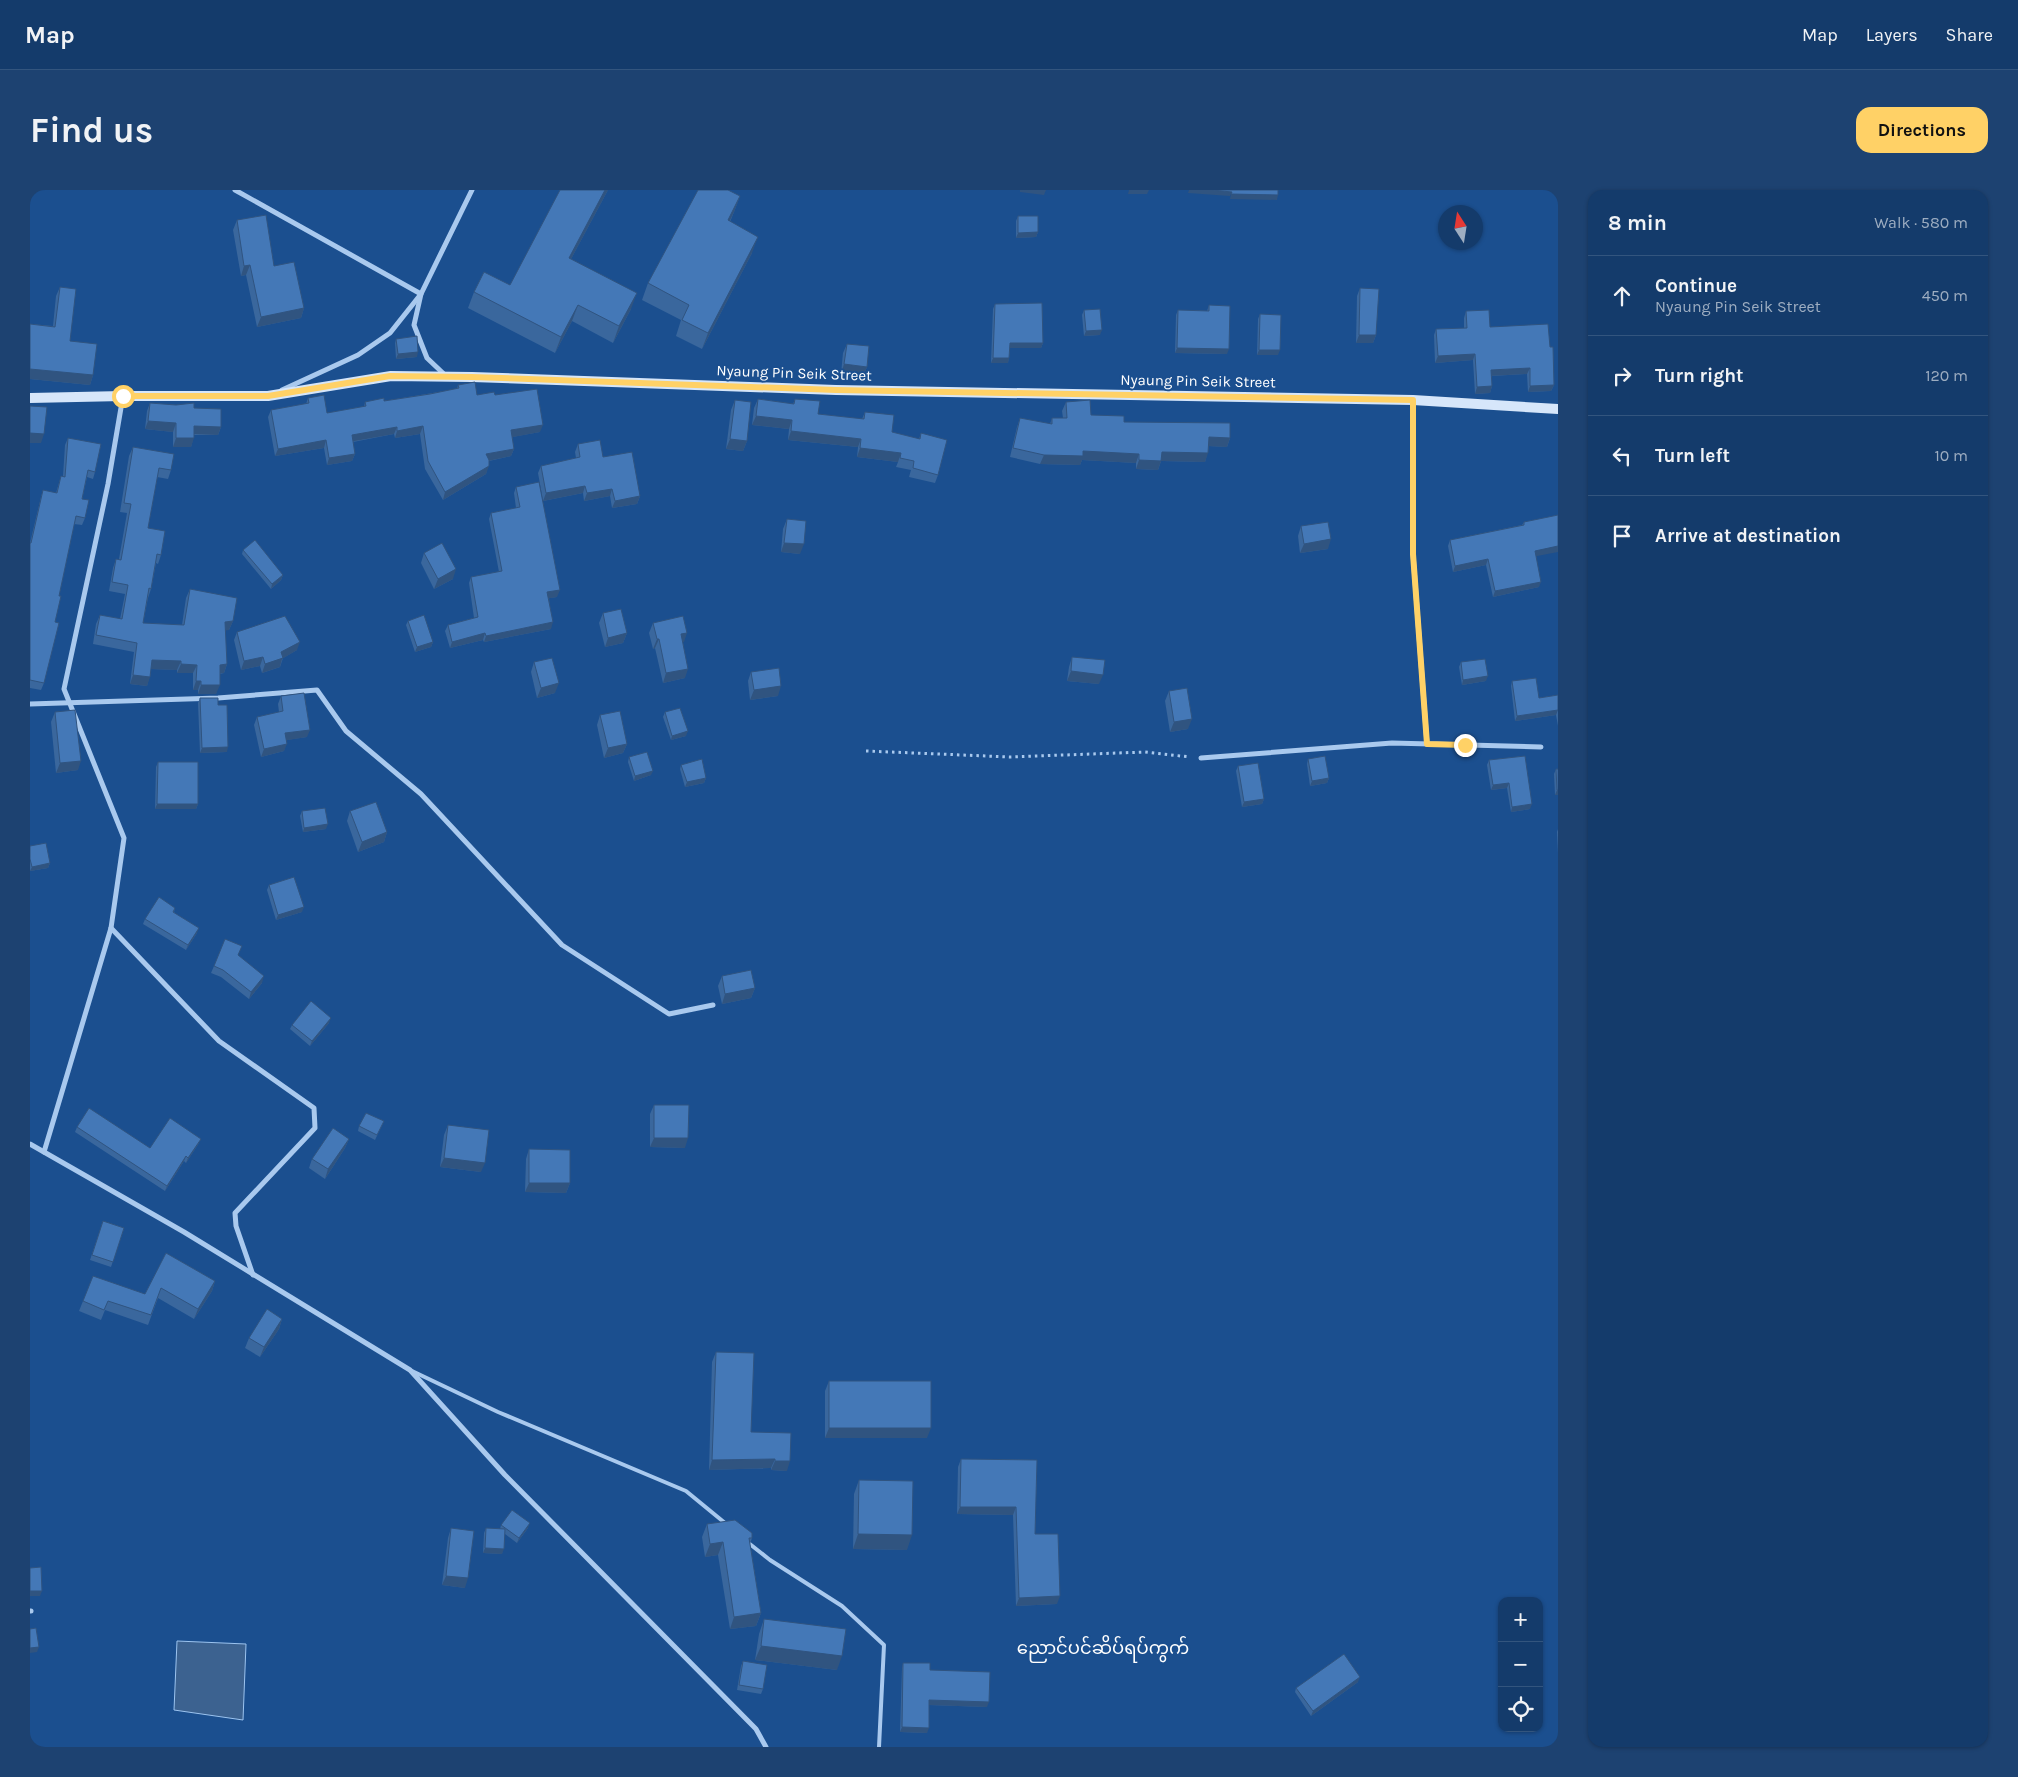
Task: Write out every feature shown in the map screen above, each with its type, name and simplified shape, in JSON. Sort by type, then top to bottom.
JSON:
[{"type":"street","points":[[235,190],[421,294]]},
{"type":"street","points":[[268,396],[358,355],[390,333],[421,294],[472,190]]},
{"type":"street","points":[[421,294],[414,325],[427,358],[446,376]]},
{"type":"street","name":"Nyaung Pin Seik Street","points":[[30,398],[268,396],[390,376],[446,376],[836,390],[1413,400],[1558,409]]},
{"type":"street","points":[[44,1152],[112,928],[124,838],[64,689],[108,484],[123,396]]},
{"type":"street","points":[[1413,400],[1413,554],[1427,744]]},
{"type":"street","points":[[30,704],[218,698],[317,690],[346,731],[421,794],[562,945],[669,1014],[713,1005]]},
{"type":"street","points":[[1201,758],[1392,742],[1541,748]]},
{"type":"street","points":[[112,928],[219,1041],[314,1108],[315,1128],[235,1213],[236,1226],[253,1275]]},
{"type":"street","points":[[30,1144],[410,1370],[505,1475],[756,1729],[766,1747]]},
{"type":"lane","points":[[410,1370],[498,1412],[686,1491],[732,1529]]},
{"type":"lane","points":[[739,1535],[770,1560],[842,1606],[884,1644],[879,1747]]},
{"type":"path","points":[[866,751],[1010,757],[1145,752],[1201,758]]},
{"type":"water","points":[[177,1641],[246,1644],[243,1720],[174,1710]]},
{"type":"building","points":[[560,190],[605,190],[569,258],[637,293],[619,326],[578,305],[561,337],[474,292],[484,272],[510,285]]},
{"type":"building","points":[[698,190],[728,190],[740,196],[728,220],[758,237],[708,333],[682,320],[689,305],[648,283]]},
{"type":"building","points":[[1212,190],[1278,190],[1278,195],[1231,194],[1232,192]]},
{"type":"building","points":[[266,215],[274,266],[294,262],[304,308],[261,317],[250,265],[244,266],[237,220]]},
{"type":"building","points":[[1018,216],[1038,216],[1038,232],[1018,233]]},
{"type":"building","points":[[60,287],[76,289],[70,341],[97,344],[93,375],[30,369],[30,324],[55,327]]},
{"type":"building","points":[[1360,288],[1379,289],[1376,335],[1359,335]]},
{"type":"building","points":[[1042,303],[1043,343],[1010,343],[1009,358],[993,358],[995,304]]},
{"type":"building","points":[[1209,305],[1230,306],[1229,349],[1177,348],[1178,310],[1209,311]]},
{"type":"building","points":[[1100,309],[1102,330],[1086,331],[1084,310]]},
{"type":"building","points":[[1489,310],[1490,327],[1548,324],[1550,347],[1553,347],[1554,385],[1530,386],[1530,368],[1491,370],[1492,386],[1477,387],[1475,354],[1438,356],[1436,329],[1467,328],[1466,311]]},
{"type":"building","points":[[1260,314],[1281,315],[1280,350],[1259,350]]},
{"type":"building","points":[[417,336],[418,352],[398,354],[396,339]]},
{"type":"building","points":[[847,344],[869,346],[867,367],[844,364]]},
{"type":"building","points":[[475,382],[477,395],[494,392],[495,395],[537,389],[543,425],[511,430],[514,449],[486,454],[489,466],[445,492],[428,461],[423,426],[397,431],[397,427],[352,435],[355,454],[329,458],[326,440],[278,449],[271,410],[309,403],[308,398],[324,395],[327,413],[366,406],[365,402],[384,398],[384,401],[430,394],[459,388],[458,385]]},
{"type":"building","points":[[758,399],[794,404],[795,399],[820,401],[818,414],[864,419],[865,412],[894,415],[892,432],[920,439],[921,433],[947,440],[938,475],[913,468],[914,461],[900,458],[901,453],[860,448],[861,439],[791,431],[792,420],[756,416]]},
{"type":"building","points":[[735,400],[751,402],[747,441],[730,439]]},
{"type":"building","points":[[1090,400],[1091,415],[1124,416],[1124,422],[1230,423],[1230,438],[1209,437],[1208,453],[1162,452],[1161,461],[1139,460],[1139,454],[1083,451],[1083,456],[1044,455],[1013,448],[1020,418],[1052,424],[1052,418],[1067,418],[1066,402]]},
{"type":"building","points":[[150,403],[176,405],[194,403],[194,408],[221,409],[221,427],[194,426],[194,438],[176,438],[176,423],[148,421]]},
{"type":"building","points":[[30,406],[47,407],[44,434],[30,433]]},
{"type":"building","points":[[68,438],[101,444],[95,472],[88,470],[82,499],[89,500],[85,518],[76,516],[59,596],[61,596],[55,622],[59,623],[44,683],[30,680],[30,543],[43,490],[57,493],[61,476],[65,477]]},
{"type":"building","points":[[600,440],[603,457],[632,452],[640,496],[615,501],[612,489],[587,493],[585,486],[546,493],[541,466],[580,457],[578,444]]},
{"type":"building","points":[[133,447],[174,454],[171,470],[159,468],[148,528],[165,531],[161,555],[157,554],[143,623],[184,625],[190,589],[237,598],[233,621],[225,622],[227,664],[220,665],[220,685],[201,685],[201,681],[196,681],[197,665],[181,664],[181,661],[152,660],[150,677],[133,675],[137,643],[96,635],[100,615],[122,619],[128,585],[112,582],[116,559],[121,560],[131,504],[124,503]]},
{"type":"building","points":[[539,482],[560,590],[547,592],[553,622],[486,636],[485,633],[452,642],[448,625],[478,617],[471,577],[502,571],[491,513],[520,507],[516,487]]},
{"type":"building","points":[[1558,515],[1558,546],[1535,551],[1541,582],[1495,591],[1488,559],[1455,566],[1450,540],[1524,525],[1524,522]]},
{"type":"building","points":[[787,519],[806,521],[804,544],[784,543]]},
{"type":"building","points":[[1328,522],[1331,539],[1304,544],[1301,526]]},
{"type":"building","points":[[255,540],[283,575],[272,584],[243,550]]},
{"type":"building","points":[[442,543],[456,569],[438,579],[424,553]]},
{"type":"building","points":[[621,609],[627,633],[608,638],[603,613]]},
{"type":"building","points":[[424,615],[433,642],[417,647],[408,621]]},
{"type":"building","points":[[285,616],[300,642],[281,652],[283,658],[265,664],[263,657],[244,661],[237,632]]},
{"type":"building","points":[[683,616],[687,633],[681,634],[688,669],[666,673],[659,639],[657,639],[653,623]]},
{"type":"building","points":[[1072,657],[1105,660],[1103,675],[1071,671]]},
{"type":"building","points":[[552,658],[559,683],[541,688],[534,662]]},
{"type":"building","points":[[1485,659],[1488,676],[1463,680],[1461,662]]},
{"type":"building","points":[[779,668],[781,686],[754,690],[751,672]]},
{"type":"building","points":[[1536,678],[1539,698],[1558,695],[1558,710],[1517,716],[1512,681]]},
{"type":"building","points":[[1187,688],[1192,719],[1174,722],[1169,691]]},
{"type":"building","points":[[304,693],[310,730],[285,733],[287,744],[264,749],[257,717],[283,711],[281,696]]},
{"type":"building","points":[[200,698],[218,698],[218,705],[227,705],[228,747],[202,748]]},
{"type":"building","points":[[680,708],[688,731],[672,736],[665,712]]},
{"type":"building","points":[[75,710],[81,761],[60,763],[55,712]]},
{"type":"building","points":[[620,711],[627,744],[608,748],[600,715]]},
{"type":"building","points":[[647,752],[653,771],[635,776],[629,757]]},
{"type":"building","points":[[1325,756],[1329,778],[1312,781],[1308,759]]},
{"type":"building","points":[[1525,756],[1532,804],[1512,807],[1509,783],[1493,785],[1489,760]]},
{"type":"building","points":[[702,759],[706,778],[687,782],[681,765]]},
{"type":"building","points":[[158,762],[198,762],[198,804],[157,804]]},
{"type":"building","points":[[1258,763],[1264,799],[1244,802],[1238,766]]},
{"type":"building","points":[[1556,769],[1558,769],[1558,790],[1557,790]]},
{"type":"building","points":[[376,802],[387,832],[362,842],[350,811]]},
{"type":"building","points":[[325,808],[328,824],[304,828],[302,811]]},
{"type":"building","points":[[46,843],[50,863],[32,867],[30,846]]},
{"type":"building","points":[[294,877],[304,907],[278,915],[269,885]]},
{"type":"building","points":[[159,897],[175,908],[173,912],[199,928],[188,945],[145,919]]},
{"type":"building","points":[[225,939],[242,946],[238,955],[264,976],[251,992],[223,970],[214,966]]},
{"type":"building","points":[[751,970],[755,988],[725,994],[722,976]]},
{"type":"building","points":[[311,1001],[331,1018],[312,1041],[292,1025]]},
{"type":"building","points":[[654,1105],[689,1105],[688,1138],[654,1138]]},
{"type":"building","points":[[89,1108],[150,1148],[170,1118],[201,1139],[188,1158],[186,1156],[167,1186],[77,1127]]},
{"type":"building","points":[[366,1113],[384,1121],[377,1135],[359,1126]]},
{"type":"building","points":[[448,1125],[489,1130],[485,1163],[444,1158]]},
{"type":"building","points":[[333,1128],[349,1139],[328,1169],[312,1159]]},
{"type":"building","points":[[529,1149],[570,1150],[570,1183],[529,1183]]},
{"type":"building","points":[[103,1221],[124,1228],[113,1262],[92,1255]]},
{"type":"building","points":[[166,1253],[215,1281],[198,1309],[161,1288],[151,1315],[108,1301],[104,1310],[83,1301],[93,1276],[145,1294]]},
{"type":"building","points":[[267,1309],[282,1319],[264,1347],[249,1338]]},
{"type":"building","points":[[716,1352],[754,1353],[751,1432],[791,1433],[790,1461],[775,1461],[775,1459],[712,1460]]},
{"type":"building","points":[[829,1381],[931,1381],[931,1428],[829,1428]]},
{"type":"building","points":[[961,1459],[1037,1460],[1035,1534],[1058,1534],[1060,1596],[1019,1598],[1016,1507],[960,1507]]},
{"type":"building","points":[[859,1480],[913,1481],[912,1535],[858,1534]]},
{"type":"building","points":[[512,1510],[530,1523],[519,1538],[501,1525]]},
{"type":"building","points":[[735,1520],[752,1533],[752,1538],[749,1538],[761,1613],[734,1617],[723,1542],[710,1544],[707,1524]]},
{"type":"building","points":[[451,1528],[474,1531],[468,1578],[446,1576]]},
{"type":"building","points":[[486,1528],[505,1529],[504,1549],[485,1548]]},
{"type":"building","points":[[41,1567],[42,1591],[30,1591],[30,1568]]},
{"type":"building","points":[[764,1619],[846,1629],[842,1656],[761,1646]]},
{"type":"building","points":[[36,1628],[39,1647],[30,1648],[30,1629]]},
{"type":"building","points":[[1344,1654],[1360,1677],[1313,1711],[1296,1688]]},
{"type":"building","points":[[743,1661],[767,1665],[763,1689],[739,1685]]},
{"type":"building","points":[[903,1663],[930,1663],[930,1670],[990,1672],[989,1702],[929,1700],[929,1728],[902,1727]]},
{"type":"district","name":"ညောင်ပင်ဆိပ်ရပ်ကွက်","points":[[1103,1648]]},
{"type":"route","points":[[123,396],[268,396],[390,376],[472,377],[836,390],[1413,400],[1413,554],[1427,744],[1465,745]]}]
